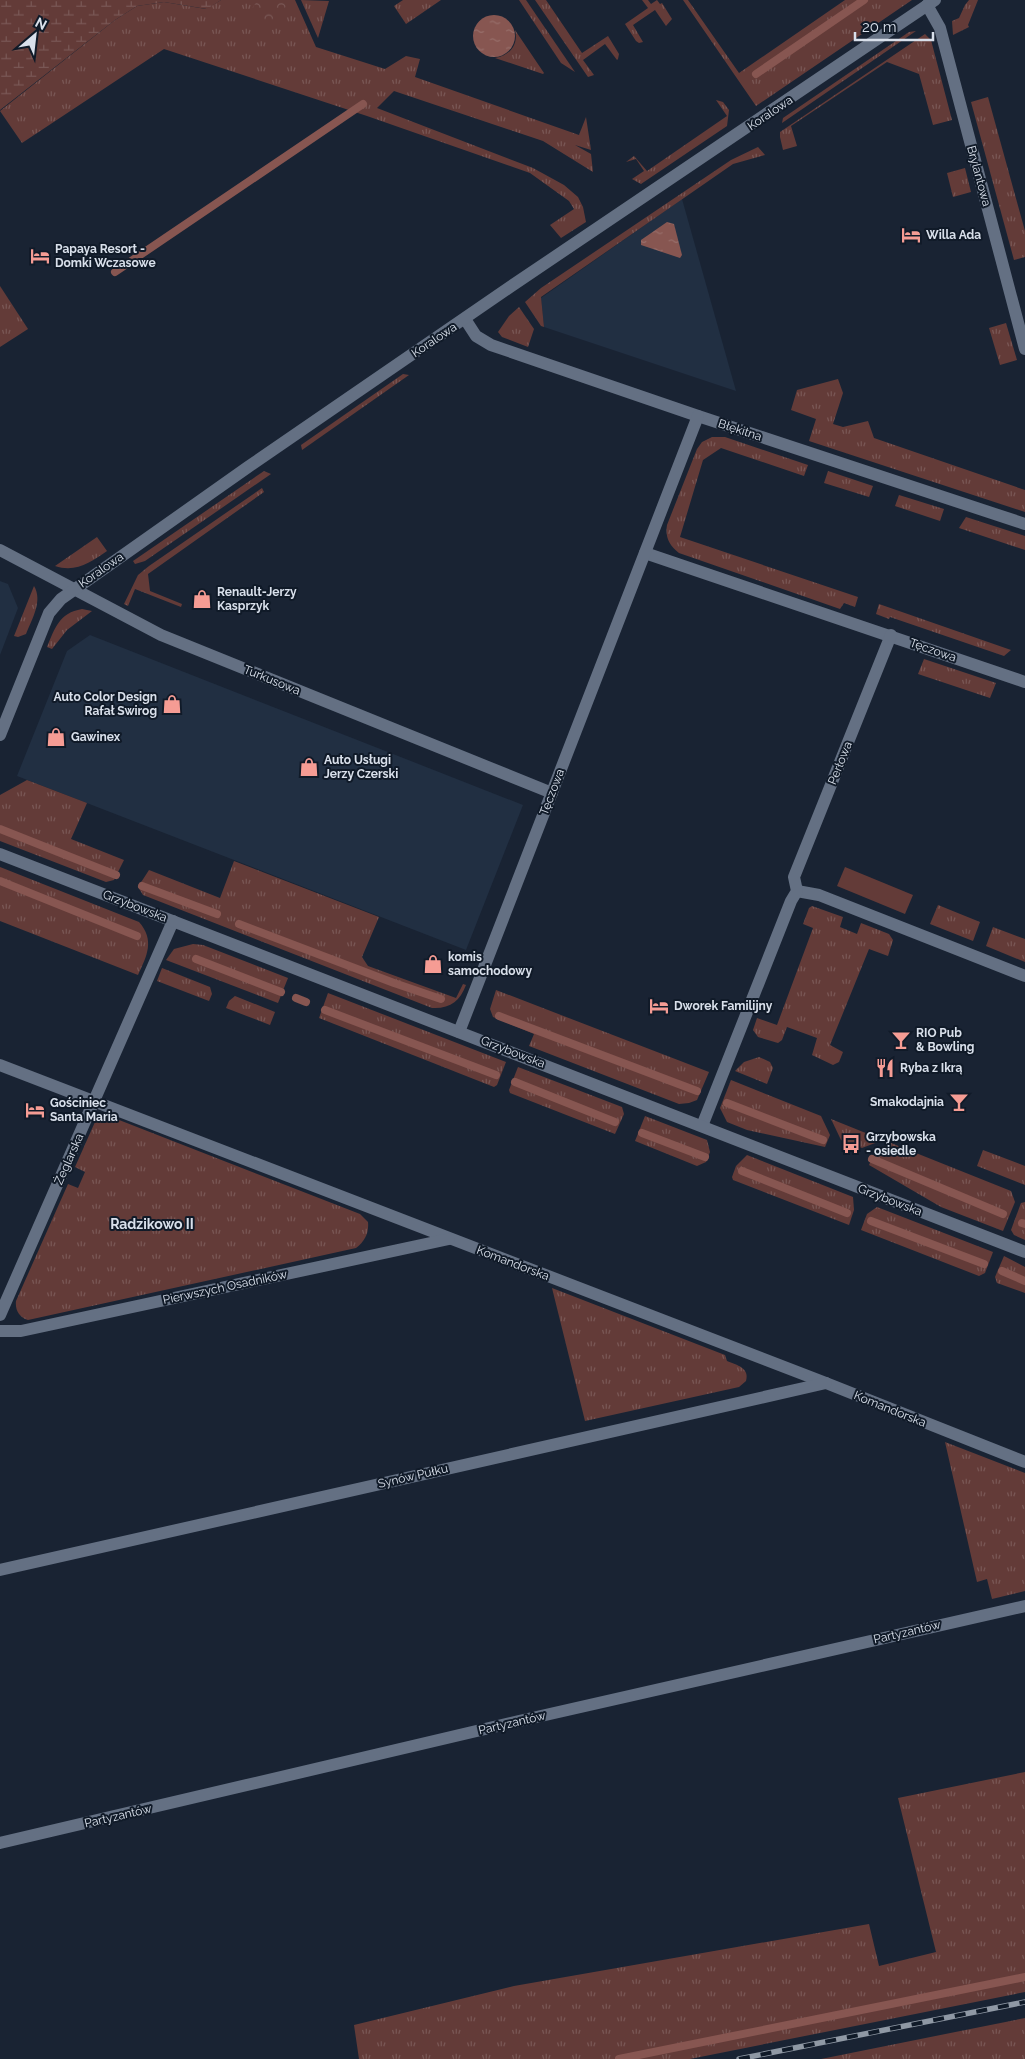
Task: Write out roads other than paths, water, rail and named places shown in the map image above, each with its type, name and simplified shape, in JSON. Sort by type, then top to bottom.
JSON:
[{"type":"street","name":"Koralowa","points":[[0,735],[49,612],[61,598],[248,467],[931,3]]},
{"type":"street","name":"Brylantowa","points":[[931,3],[940,28],[1025,349]]},
{"type":"street","name":"Błękitna","points":[[465,319],[476,336],[491,344],[698,416],[1025,524]]},
{"type":"street","name":"Tęczowa","points":[[459,1032],[698,416]]},
{"type":"street","name":"Turkusowa","points":[[0,550],[161,636],[552,793]]},
{"type":"street","name":"Tęczowa","points":[[644,553],[891,636],[1024,678]]},
{"type":"street","name":"Perłowa","points":[[702,1126],[791,901],[797,891],[794,877],[891,636]]},
{"type":"street","name":"Grzybowska","points":[[0,854],[1025,1252]]},
{"type":"street","points":[[797,891],[819,895],[1025,976]]},
{"type":"street","name":"Żeglarska","points":[[0,1315],[173,921]]},
{"type":"street","name":"Komandorska","points":[[0,1065],[826,1383],[1025,1462]]},
{"type":"street","name":"Pierwszych Osadników","points":[[0,1331],[21,1331],[449,1238]]},
{"type":"street","name":"Synów Pułku","points":[[0,1570],[826,1383]]},
{"type":"street","name":"Partyzantów","points":[[0,1844],[519,1721],[1025,1606]]},
{"type":"water","points":[[490,15],[498,15],[509,21],[515,36],[509,51],[498,57],[490,57],[479,51],[473,40],[473,32],[479,21]]},
{"type":"water","points":[[667,222],[674,224],[682,255],[680,258],[641,245],[641,240]]},
{"type":"waterway","points":[[756,74],[864,0]]},
{"type":"waterway","points":[[115,272],[363,104]]},
{"type":"waterway","points":[[0,829],[116,875]]},
{"type":"waterway","points":[[0,881],[137,936]]},
{"type":"waterway","points":[[142,886],[217,914]]},
{"type":"waterway","points":[[239,924],[441,999]]},
{"type":"waterway","points":[[196,959],[281,992]]},
{"type":"waterway","points":[[296,998],[306,1002]]},
{"type":"waterway","points":[[325,1010],[496,1075]]},
{"type":"waterway","points":[[499,1016],[697,1091]]},
{"type":"waterway","points":[[515,1082],[615,1122]]},
{"type":"waterway","points":[[727,1103],[823,1140]]},
{"type":"waterway","points":[[642,1133],[705,1157]]},
{"type":"waterway","points":[[872,1159],[1003,1214]]},
{"type":"waterway","points":[[742,1171],[847,1213]]},
{"type":"waterway","points":[[871,1221],[984,1264]]},
{"type":"waterway","points":[[1002,1271],[1025,1281]]},
{"type":"waterway","points":[[619,2059],[1025,1977]]},
{"type":"railway","points":[[739,2059],[1025,2002]]},
{"type":"place","name":"Willa Ada","points":[[911,235]]},
{"type":"place","name":"Papaya Resort - Domki Wczasowe","points":[[40,256]]},
{"type":"place","name":"Renault-Jerzy Kasprzyk","points":[[202,599]]},
{"type":"place","name":"Auto Color Design Rafał Swirog","points":[[172,704]]},
{"type":"place","name":"Gawinex","points":[[56,737]]},
{"type":"place","name":"Auto Usługi Jerzy Czerski","points":[[309,767]]},
{"type":"place","name":"komis samochodowy","points":[[433,964]]},
{"type":"place","name":"Dworek Familijny","points":[[659,1006]]},
{"type":"place","name":"RIO Pub & Bowling","points":[[901,1040]]},
{"type":"place","name":"Ryba z Ikrą","points":[[885,1068]]},
{"type":"place","name":"Smakodajnia","points":[[959,1102]]},
{"type":"place","name":"Gościniec Santa Maria","points":[[35,1110]]},
{"type":"place","name":"Grzybowska - osiedle","points":[[851,1144]]},
{"type":"district","name":"Radzikowo II","points":[[152,1224]]}]
